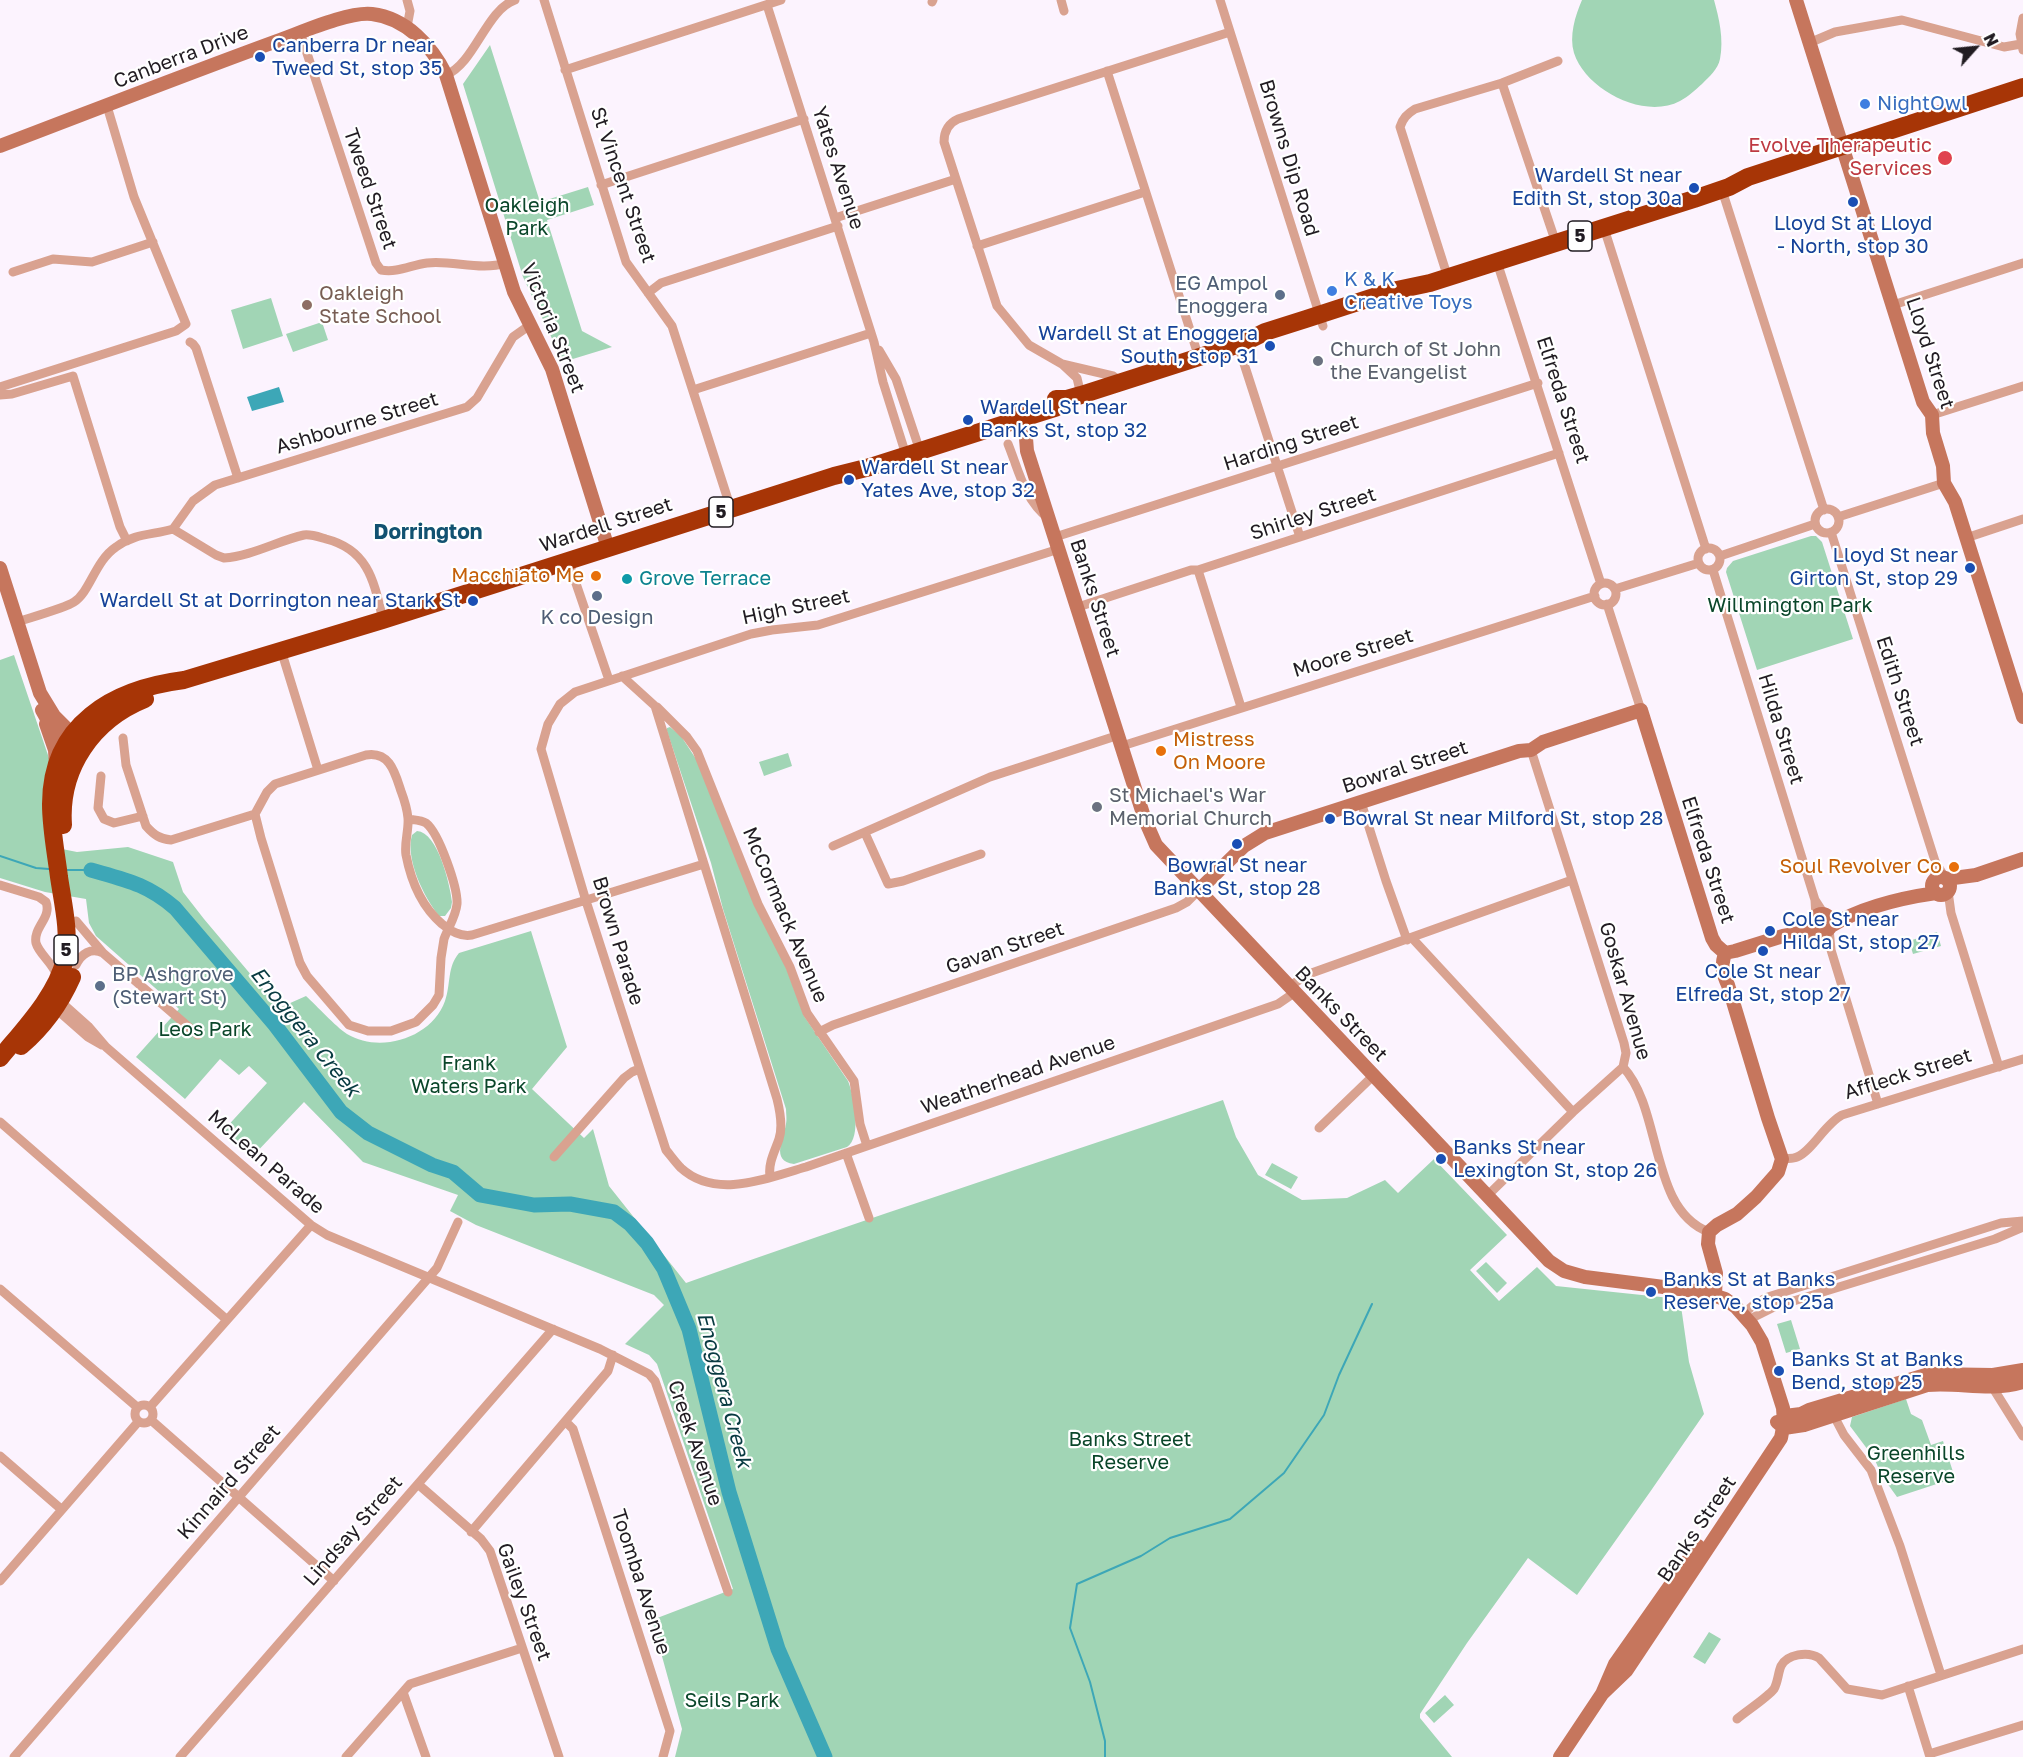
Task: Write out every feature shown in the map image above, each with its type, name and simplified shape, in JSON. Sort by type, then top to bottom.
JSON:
[{"type":"highway","name":"Wardell Street","points":[[1845,152],[2023,87]]},
{"type":"highway","name":"Wardell Street","points":[[75,741],[96,731],[113,715],[184,680],[383,620],[834,476],[867,458],[1015,415],[1054,408],[1074,397],[1241,344],[1265,332],[1399,300],[1430,283],[1725,188],[1748,177],[1845,152],[2023,100]]},
{"type":"highway","name":"Wardell Street","points":[[75,741],[94,712],[110,702],[131,692],[166,682],[184,680]]},
{"type":"highway","name":"5","points":[[0,1059],[54,1002],[72,978],[76,965],[78,946],[76,921],[68,900],[59,836],[51,803],[55,774],[75,741]]},
{"type":"highway","name":"5","points":[[59,836],[64,796],[74,764],[75,741]]},
{"type":"highway","name":"5","points":[[54,1002],[58,978],[64,962],[59,947],[68,900]]},
{"type":"street","points":[[407,0],[410,11],[407,27]]},
{"type":"street","points":[[446,75],[459,66],[503,8],[513,0]]},
{"type":"street","name":"St Vincent Street","points":[[544,0],[626,262],[672,326],[731,509]]},
{"type":"street","points":[[565,70],[781,0]]},
{"type":"street","points":[[1060,0],[1064,11]]},
{"type":"street","name":"Browns Dip Road","points":[[1220,0],[1321,320]]},
{"type":"street","name":"Lloyd Street","points":[[1796,0],[1923,402],[1932,415],[1933,433],[1943,465],[1944,483],[1955,502],[2023,717]]},
{"type":"street","name":"Yates Avenue","points":[[767,5],[873,338],[883,382],[911,447]]},
{"type":"street","name":"Canberra Drive","points":[[0,146],[300,33],[357,14],[378,15]]},
{"type":"street","name":"Victoria Street","points":[[378,15],[407,27],[436,57],[446,75],[514,292],[552,369],[608,548]]},
{"type":"street","points":[[1809,43],[1835,32],[1902,20],[2004,47],[2022,47],[2020,31],[2023,18]]},
{"type":"street","points":[[1122,382],[1113,376],[1062,364],[1029,345],[999,309],[944,142],[946,129],[958,118],[1230,32]]},
{"type":"street","name":"Tweed Street","points":[[300,33],[369,244],[381,270],[398,271],[430,263],[489,266],[506,263]]},
{"type":"street","points":[[1448,278],[1400,128],[1407,114],[1415,109],[1502,83],[1558,61]]},
{"type":"street","points":[[1107,71],[1199,358]]},
{"type":"street","points":[[1502,83],[1556,243]]},
{"type":"street","points":[[0,387],[184,327],[186,320],[134,197],[107,106]]},
{"type":"street","points":[[601,185],[804,119]]},
{"type":"street","points":[[648,293],[667,282],[956,179]]},
{"type":"street","points":[[1725,188],[1824,510]]},
{"type":"street","points":[[977,246],[1145,192]]},
{"type":"street","points":[[1604,228],[1706,549]]},
{"type":"street","points":[[14,272],[53,259],[92,262],[153,243]]},
{"type":"street","name":"Elfreda Street","points":[[1497,262],[1538,383],[1601,584]]},
{"type":"street","points":[[1893,305],[2023,263]]},
{"type":"street","name":"Ashbourne Street","points":[[173,529],[194,501],[215,485],[467,407],[477,398],[513,337],[530,326]]},
{"type":"street","points":[[693,390],[873,338]]},
{"type":"street","name":"Yates Avenue","points":[[873,338],[894,375],[911,447]]},
{"type":"street","points":[[190,342],[196,348],[238,478]]},
{"type":"street","points":[[1241,344],[1276,467],[1300,537]]},
{"type":"street","points":[[1062,364],[1078,381],[1074,397]]},
{"type":"street","points":[[0,395],[14,394],[73,376],[120,527],[127,541]]},
{"type":"street","name":"Harding Street","points":[[1057,543],[1276,467],[1538,383]]},
{"type":"street","points":[[1932,415],[2023,386]]},
{"type":"street","name":"Banks Street","points":[[1015,415],[1026,438],[1027,451],[1153,841],[1163,855],[1549,1261],[1564,1271],[1586,1277],[1715,1295],[1729,1302],[1746,1317],[1762,1342],[1782,1401],[1782,1422],[1775,1447],[1626,1671],[1602,1694],[1560,1757]]},
{"type":"street","name":"Banks Street","points":[[1008,444],[1029,498],[1036,508],[1050,520]]},
{"type":"street","name":"Shirley Street","points":[[1078,607],[1560,453]]},
{"type":"street","points":[[1838,517],[1944,483]]},
{"type":"street","points":[[1815,524],[1818,514],[1824,510],[1833,512],[1838,517]]},
{"type":"street","points":[[1815,524],[1823,532],[1831,532],[1837,526],[1838,517]]},
{"type":"street","points":[[1966,538],[2023,519]]},
{"type":"street","points":[[1720,556],[1815,524]]},
{"type":"street","points":[[17,622],[74,603],[83,594],[106,555],[117,546],[148,533],[173,529],[224,558],[306,534],[331,540],[349,549],[362,560],[369,570],[383,620]]},
{"type":"street","name":"Edith Street","points":[[1831,532],[1999,1066]]},
{"type":"street","name":"High Street","points":[[609,680],[750,634],[818,625],[1057,543]]},
{"type":"street","points":[[1706,549],[1713,549],[1720,556],[1720,563],[1713,570],[1703,568],[1699,563],[1699,556],[1706,549]]},
{"type":"street","points":[[568,560],[609,680]]},
{"type":"street","points":[[1615,589],[1699,563]]},
{"type":"street","points":[[0,568],[43,706],[55,752],[55,774]]},
{"type":"street","points":[[1198,570],[1241,707]]},
{"type":"street","name":"Hilda Street","points":[[1713,570],[1878,1104]]},
{"type":"street","points":[[1607,583],[1615,589],[1614,599],[1607,604],[1598,602],[1595,596],[1596,588],[1601,584],[1607,583]]},
{"type":"street","name":"Moore Street","points":[[833,846],[990,777],[1241,707],[1595,596]]},
{"type":"street","name":"Elfreda Street","points":[[1607,604],[1712,938],[1725,953],[1723,974],[1782,1159]]},
{"type":"street","points":[[281,650],[318,771]]},
{"type":"street","name":"McCormack Avenue","points":[[622,676],[686,735],[697,751],[758,904],[788,961],[807,1013],[854,1081],[860,1124],[867,1146]]},
{"type":"street","name":"Brown Parade","points":[[609,680],[575,692],[560,704],[548,724],[541,749],[586,901],[666,1150],[690,1175],[713,1185],[749,1183]]},
{"type":"street","points":[[43,706],[66,718],[80,717],[94,712]]},
{"type":"street","points":[[43,706],[52,728],[75,741]]},
{"type":"street","points":[[655,706],[779,1106],[780,1136],[769,1166],[770,1176]]},
{"type":"street","name":"Bowral Street","points":[[1198,891],[1244,846],[1265,833],[1520,751],[1531,750],[1542,742],[1641,710]]},
{"type":"street","points":[[123,738],[126,765],[146,826],[153,834],[171,840],[255,814],[270,788],[370,755],[384,758],[391,765],[405,803],[408,819],[406,853],[420,896],[429,911],[448,928],[463,935],[472,935],[704,864]]},
{"type":"street","name":"Goskar Avenue","points":[[1531,750],[1624,1043],[1626,1053],[1623,1067],[1638,1087],[1674,1201],[1689,1220],[1709,1232]]},
{"type":"street","points":[[101,776],[98,808],[104,819],[114,823],[143,816]]},
{"type":"street","points":[[1361,802],[1386,881],[1410,939],[1573,1112]]},
{"type":"street","points":[[255,814],[300,963],[307,976],[349,1025],[377,1032],[405,1027],[416,1022],[439,995],[444,938],[456,909],[456,895],[440,843],[426,824],[408,819]]},
{"type":"street","points":[[865,833],[888,884],[981,854]]},
{"type":"street","points":[[1725,953],[1822,923],[1845,912],[1855,913],[2023,859]]},
{"type":"street","name":"Weatherhead Avenue","points":[[749,1183],[803,1168],[1278,1004],[1306,975],[1572,879]]},
{"type":"street","points":[[0,885],[39,897],[46,902],[48,913],[36,936],[37,944],[53,965],[58,978]]},
{"type":"street","name":"Gavan Street","points":[[819,1032],[833,1025],[1176,908],[1187,902],[1198,891]]},
{"type":"street","points":[[76,921],[103,952],[198,1035]]},
{"type":"street","points":[[41,951],[59,947]]},
{"type":"street","points":[[76,965],[79,959],[89,951],[103,952]]},
{"type":"street","name":"McLean Parade","points":[[54,1002],[88,1026],[106,1047],[311,1226],[327,1235],[553,1329]]},
{"type":"street","name":"Affleck Street","points":[[1782,1159],[1797,1157],[1807,1150],[1832,1120],[1842,1114],[2023,1059]]},
{"type":"street","points":[[1486,1196],[1623,1067]]},
{"type":"street","points":[[554,1157],[624,1078],[639,1069]]},
{"type":"street","points":[[1318,1128],[1373,1076]]},
{"type":"street","points":[[0,1122],[226,1319]]},
{"type":"street","points":[[846,1153],[869,1218]]},
{"type":"street","points":[[1715,1295],[1716,1273],[1708,1244],[1709,1232],[1737,1214],[1756,1197],[1778,1172],[1782,1159]]},
{"type":"street","points":[[1746,1317],[1756,1303],[1772,1295],[2001,1222],[2023,1221]]},
{"type":"street","name":"Kinnaird Street","points":[[14,1757],[430,1277],[437,1268],[458,1222]]},
{"type":"street","points":[[150,1407],[311,1226]]},
{"type":"street","points":[[1746,1317],[2023,1228]]},
{"type":"street","points":[[0,1289],[137,1407]]},
{"type":"street","points":[[1772,1295],[1769,1302],[1775,1307]]},
{"type":"street","name":"Creek Avenue","points":[[553,1329],[643,1369],[655,1380],[728,1592]]},
{"type":"street","name":"Lindsay Street","points":[[180,1757],[553,1329]]},
{"type":"street","points":[[471,1532],[608,1371],[613,1355]]},
{"type":"street","points":[[1782,1422],[1813,1416],[1929,1374],[1992,1375],[2023,1370]]},
{"type":"street","points":[[1813,1416],[1834,1416],[1928,1385],[1993,1388],[2023,1382]]},
{"type":"street","points":[[1993,1388],[2023,1436]]},
{"type":"street","points":[[144,1405],[150,1407],[153,1414],[151,1420],[145,1424],[138,1422],[134,1415],[137,1407],[144,1405]]},
{"type":"street","points":[[1834,1416],[1871,1470],[1900,1546],[1941,1675]]},
{"type":"street","points":[[151,1420],[334,1581]]},
{"type":"street","points":[[0,1581],[138,1422]]},
{"type":"street","name":"Toomba Avenue","points":[[566,1422],[573,1429],[670,1731],[663,1757]]},
{"type":"street","points":[[0,1456],[61,1509]]},
{"type":"street","name":"Gailey Street","points":[[419,1485],[481,1539],[490,1551],[559,1757]]},
{"type":"street","points":[[346,1757],[403,1692],[418,1681],[522,1648]]},
{"type":"street","points":[[1737,1719],[1773,1689],[1782,1664],[1798,1654],[1814,1654],[1847,1689],[1882,1695],[2023,1649]]},
{"type":"street","points":[[1908,1686],[1930,1756],[2023,1725]]},
{"type":"street","points":[[403,1692],[426,1757]]},
{"type":"green space","points":[[1582,0],[1714,0],[1721,36],[1720,59],[1717,66],[1713,73],[1689,95],[1666,106],[1650,107],[1618,98],[1591,79],[1574,53],[1572,40],[1574,26]]},
{"type":"green space","name":"Oakleigh Park","points":[[490,45],[540,202],[588,187],[594,205],[547,220],[582,331],[612,347],[563,362],[523,277],[463,84]]},
{"type":"green space","points":[[271,298],[283,336],[243,349],[231,310]]},
{"type":"green space","points":[[322,322],[328,340],[293,352],[286,334]]},
{"type":"green space","name":"Willmington Park","points":[[1816,536],[1822,542],[1853,639],[1757,670],[1726,572],[1727,568],[1733,561]]},
{"type":"green space","name":"Banks Street Reserve","points":[[14,655],[50,761],[47,846],[77,852],[128,847],[173,862],[183,892],[279,1008],[306,996],[342,1030],[360,1040],[389,1042],[404,1039],[429,1025],[438,1014],[445,1001],[451,970],[459,953],[531,931],[567,1047],[532,1089],[584,1138],[593,1129],[609,1186],[686,1283],[1223,1100],[1236,1137],[1258,1175],[1302,1200],[1347,1198],[1385,1180],[1398,1193],[1434,1159],[1507,1235],[1470,1270],[1499,1301],[1537,1267],[1556,1286],[1680,1299],[1689,1362],[1704,1414],[1577,1595],[1528,1558],[1420,1714],[1420,1718],[1452,1757],[675,1757],[682,1729],[652,1620],[733,1589],[657,1364],[649,1355],[625,1344],[664,1305],[654,1295],[476,1225],[450,1211],[458,1195],[363,1162],[304,1102],[252,1157],[223,1131],[267,1083],[249,1066],[239,1075],[220,1059],[185,1099],[136,1057],[179,1009],[96,936],[89,923],[86,899],[45,892],[0,878],[0,660]]},
{"type":"green space","points":[[670,727],[681,736],[698,762],[787,970],[804,1016],[848,1081],[854,1106],[855,1126],[852,1142],[847,1147],[794,1164],[787,1162],[780,1154],[786,1109],[723,909],[711,863],[667,731]]},
{"type":"green space","points":[[788,753],[792,766],[764,776],[759,762]]},
{"type":"green space","points":[[417,831],[431,840],[446,872],[452,902],[445,916],[439,916],[433,908],[417,877],[411,855],[411,845],[412,835]]},
{"type":"green space","points":[[1937,932],[1941,946],[1913,954],[1909,941]]},
{"type":"green space","points":[[1272,1163],[1298,1177],[1291,1189],[1265,1175]]},
{"type":"green space","points":[[1486,1262],[1507,1283],[1497,1293],[1476,1271]]},
{"type":"green space","points":[[1791,1320],[1800,1349],[1786,1353],[1777,1324]]},
{"type":"green space","name":"Greenhills Reserve","points":[[1906,1399],[1911,1414],[1922,1420],[1931,1445],[1943,1441],[1955,1478],[1897,1497],[1882,1476],[1874,1458],[1850,1426],[1852,1417]]},
{"type":"green space","points":[[1709,1632],[1721,1639],[1705,1664],[1693,1657]]},
{"type":"green space","points":[[1445,1695],[1454,1705],[1434,1723],[1425,1713]]},
{"type":"water","points":[[279,387],[284,402],[252,411],[247,397]]},
{"type":"waterway","name":"Enoggera Creek","points":[[0,856],[36,868],[49,869]]},
{"type":"waterway","name":"Enoggera Creek","points":[[67,870],[91,870]]},
{"type":"waterway","name":"Enoggera Creek","points":[[91,870],[145,888],[175,908],[275,1025],[341,1112],[368,1133],[432,1165],[453,1172],[480,1195],[534,1205],[570,1204],[614,1212],[630,1224],[647,1243],[664,1269],[689,1329],[729,1492],[778,1649],[825,1757]]},
{"type":"waterway","points":[[1105,1757],[1105,1741],[1090,1682],[1070,1628],[1077,1584],[1141,1556],[1170,1538],[1230,1519],[1284,1473],[1324,1415],[1339,1375],[1372,1304]]},
{"type":"place","name":"Canberra Dr near Tweed St, stop 35","points":[[260,57]]},
{"type":"place","name":"NightOwl","points":[[1865,104]]},
{"type":"place","name":"Evolve Therapeutic Services","points":[[1945,158]]},
{"type":"place","name":"Wardell St near Edith St, stop 30a","points":[[1694,188]]},
{"type":"place","name":"Lloyd St at Lloyd - North, stop 30","points":[[1853,202]]},
{"type":"place","name":"K & K Creative Toys","points":[[1332,291]]},
{"type":"place","name":"EG Ampol Enoggera","points":[[1280,295]]},
{"type":"place","name":"Oakleigh State School","points":[[307,305]]},
{"type":"place","name":"Wardell St at Enoggera South, stop 31","points":[[1270,346]]},
{"type":"place","name":"Church of St John the Evangelist","points":[[1318,361]]},
{"type":"place","name":"Wardell St near Banks St, stop 32","points":[[968,420]]},
{"type":"place","name":"Wardell St near Yates Ave, stop 32","points":[[849,480]]},
{"type":"place","name":"Lloyd St near Girton St, stop 29","points":[[1970,568]]},
{"type":"place","name":"Macchiato Me","points":[[596,576]]},
{"type":"place","name":"Grove Terrace","points":[[627,579]]},
{"type":"place","name":"K co Design","points":[[597,596]]},
{"type":"place","name":"Wardell St at Dorrington near Stark St","points":[[473,601]]},
{"type":"place","name":"Mistress On Moore","points":[[1161,751]]},
{"type":"place","name":"St Michael's War Memorial Church","points":[[1097,807]]},
{"type":"place","name":"Bowral St near Milford St, stop 28","points":[[1330,819]]},
{"type":"place","name":"Bowral St near Banks St, stop 28","points":[[1237,844]]},
{"type":"place","name":"Soul Revolver Co","points":[[1954,867]]},
{"type":"place","name":"Cole St near Hilda St, stop 27","points":[[1770,931]]},
{"type":"place","name":"Cole St near Elfreda St, stop 27","points":[[1763,951]]},
{"type":"place","name":"BP Ashgrove (Stewart St)","points":[[100,986]]},
{"type":"place","name":"Banks St near Lexington St, stop 26","points":[[1441,1159]]},
{"type":"place","name":"Banks St at Banks Reserve, stop 25a","points":[[1651,1292]]},
{"type":"place","name":"Banks St at Banks Bend, stop 25","points":[[1779,1371]]},
{"type":"district","name":"Dorrington","points":[[428,532]]},
{"type":"park label","name":"Leos Park","points":[[205,1030]]},
{"type":"park label","name":"Frank Waters Park","points":[[469,1076]]},
{"type":"park label","name":"Seils Park","points":[[732,1701]]}]
